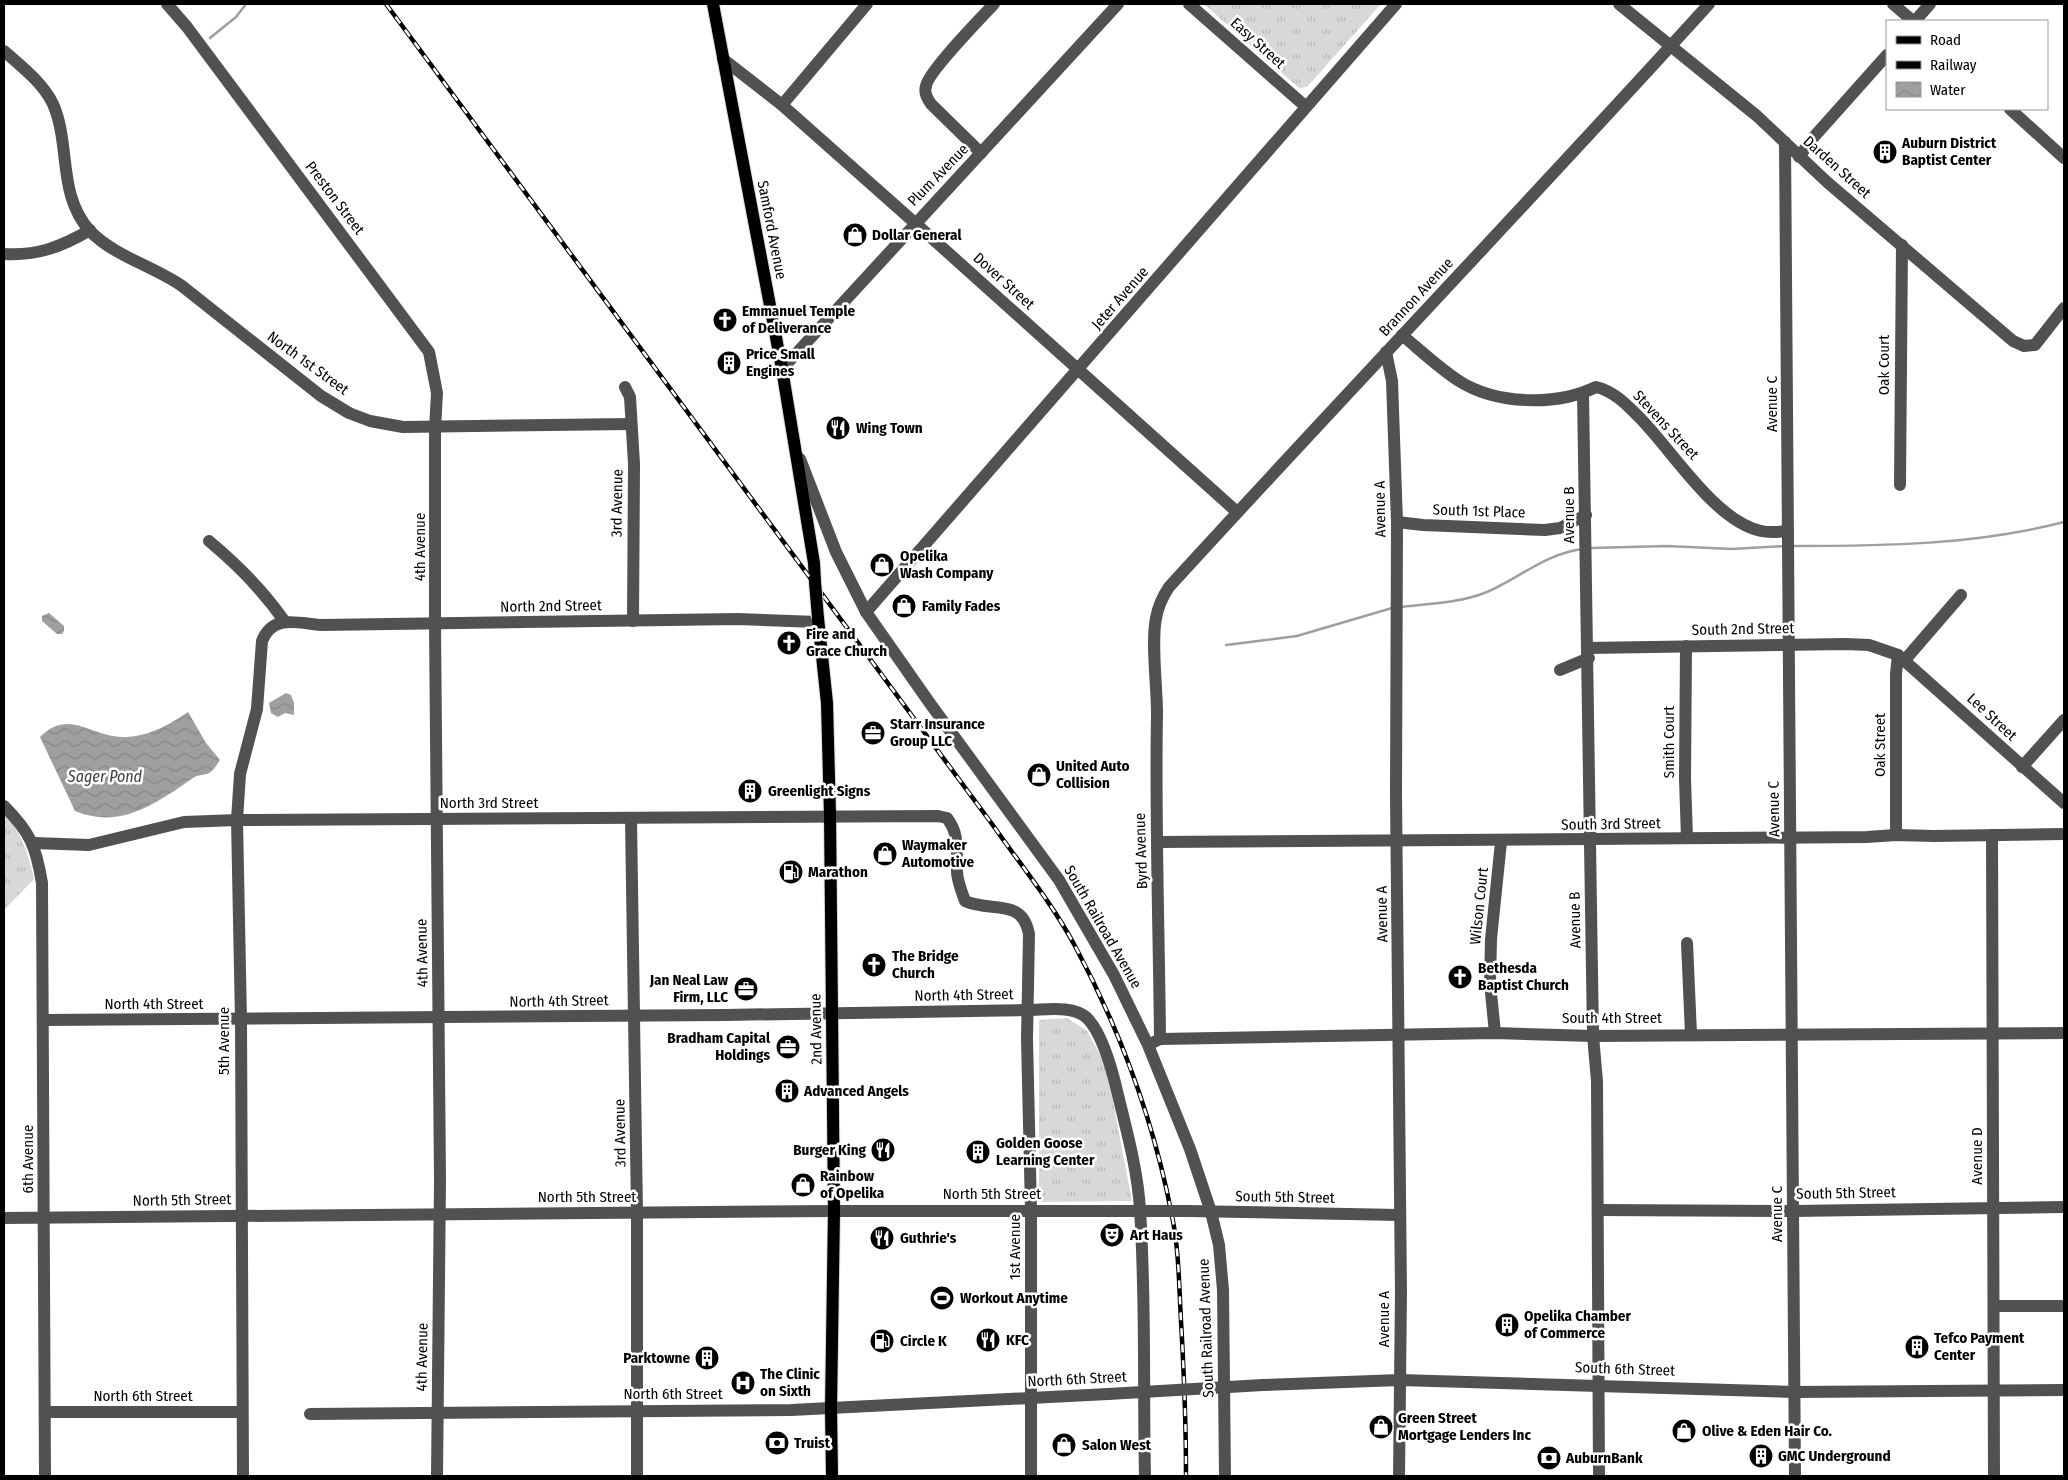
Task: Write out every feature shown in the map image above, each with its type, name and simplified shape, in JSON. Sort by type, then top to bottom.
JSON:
[{"type":"main road","name":"Samford Avenue","points":[[713,4],[782,370],[814,563],[815,582]]},
{"type":"main road","name":"2nd Avenue","points":[[815,582],[827,702],[830,815],[834,1211],[831,1409],[832,1476]]},
{"type":"street","name":"Preston Street","points":[[167,4],[187,27],[429,352],[437,383],[435,428]]},
{"type":"street","points":[[782,105],[867,4]]},
{"type":"street","points":[[981,153],[931,104],[926,95],[926,85],[952,50],[994,4]]},
{"type":"street","name":"Plum Avenue","points":[[782,370],[831,319],[915,222],[1118,4]]},
{"type":"street","name":"Easy Street","points":[[1189,4],[1305,106]]},
{"type":"street","name":"Jeter Avenue","points":[[866,612],[1197,234],[1305,106],[1396,4]]},
{"type":"street","name":"Darden Street","points":[[1619,4],[1785,142],[1799,157],[2012,341],[2024,346],[2036,345],[2064,308]]},
{"type":"street","name":"Brannon Avenue","points":[[1156,618],[1169,587],[1709,4]]},
{"type":"street","points":[[1893,4],[1913,20]]},
{"type":"street","points":[[1915,20],[1930,4]]},
{"type":"street","points":[[4,51],[35,79],[54,106],[70,195],[90,230],[66,244],[44,252],[22,255],[4,254]]},
{"type":"street","points":[[1799,157],[1812,139],[1886,56]]},
{"type":"street","name":"Dover Street","points":[[724,59],[782,105],[915,222],[1237,512]]},
{"type":"street","points":[[2011,110],[2064,158]]},
{"type":"street","name":"Avenue C","points":[[1785,142],[1795,1476]]},
{"type":"street","name":"North 1st Street","points":[[90,230],[108,245],[182,286],[320,396],[350,413],[370,421],[403,428],[435,428],[458,425],[631,424]]},
{"type":"street","name":"Oak Court","points":[[1900,485],[1902,245]]},
{"type":"street","name":"Stevens Street","points":[[1402,335],[1460,382],[1480,391],[1524,399],[1556,399],[1583,393],[1596,386],[1607,390],[1625,403],[1657,435],[1721,510],[1739,522],[1759,531],[1788,531]]},
{"type":"street","name":"Avenue A","points":[[1386,352],[1392,381],[1397,522],[1399,1476]]},
{"type":"street","name":"3rd Avenue","points":[[625,387],[630,397],[634,464],[633,621]]},
{"type":"street","name":"Avenue B","points":[[1583,393],[1588,653],[1589,840],[1593,1036],[1597,1081],[1597,1385],[1599,1476]]},
{"type":"street","name":"4th Avenue","points":[[435,428],[440,1214],[437,1476]]},
{"type":"street","name":"South Railroad Avenue","points":[[796,450],[836,552],[866,612],[1059,880],[1114,975],[1148,1045],[1190,1149],[1211,1212],[1219,1245],[1223,1290],[1225,1476]]},
{"type":"street","name":"South 1st Place","points":[[1560,528],[1586,515]]},
{"type":"street","name":"South 1st Place","points":[[1397,522],[1423,526],[1534,530],[1560,528],[1586,532]]},
{"type":"street","points":[[209,541],[244,570],[266,594],[285,622]]},
{"type":"street","points":[[1901,658],[1961,595]]},
{"type":"street","name":"Byrd Avenue","points":[[1156,618],[1155,795],[1158,842],[1160,1039]]},
{"type":"street","name":"North 2nd Street","points":[[285,622],[321,625],[818,620]]},
{"type":"street","name":"5th Avenue","points":[[243,1476],[240,1215],[241,1020],[237,820],[240,774],[257,709],[262,641],[266,631],[273,624],[285,622]]},
{"type":"street","name":"South 2nd Street","points":[[1560,670],[1588,653],[1686,646],[1869,645],[1901,658]]},
{"type":"street","name":"Smith Court","points":[[1686,646],[1685,779],[1688,838]]},
{"type":"street","name":"Lee Street","points":[[1901,658],[2064,803]]},
{"type":"street","name":"Oak Street","points":[[1896,835],[1896,674],[1901,658]]},
{"type":"street","points":[[2022,767],[2064,720]]},
{"type":"street","points":[[4,806],[15,817],[34,843]]},
{"type":"street","name":"North 3rd Street","points":[[34,843],[89,845],[184,822],[237,820],[631,819],[830,815],[938,816],[947,818],[955,828],[958,850],[956,874],[965,901],[976,906],[1010,908]]},
{"type":"street","name":"3rd Avenue","points":[[631,819],[637,1213],[637,1476]]},
{"type":"street","name":"South 3rd Street","points":[[1158,842],[1501,842],[2064,834]]},
{"type":"street","name":"Avenue D","points":[[1992,835],[1994,1476]]},
{"type":"street","name":"Wilson Court","points":[[1495,1033],[1490,983],[1491,939],[1501,842]]},
{"type":"street","name":"6th Avenue","points":[[34,843],[42,882],[45,1476]]},
{"type":"street","name":"1st Avenue","points":[[1010,908],[1020,913],[1027,922],[1029,934],[1032,1476]]},
{"type":"street","points":[[1687,943],[1692,1034]]},
{"type":"street","name":"North 4th Street","points":[[43,1020],[439,1018],[1028,1010],[1075,1012],[1085,1016],[1093,1025],[1113,1074],[1144,1210]]},
{"type":"street","name":"South 4th Street","points":[[1160,1039],[1495,1033],[1593,1036],[2064,1032]]},
{"type":"street","points":[[1148,1045],[1160,1039]]},
{"type":"street","name":"South 5th Street","points":[[1598,1210],[1793,1211],[2064,1207]]},
{"type":"street","points":[[1144,1210],[1145,1476]]},
{"type":"street","name":"North 5th Street","points":[[4,1218],[834,1211],[1170,1211]]},
{"type":"street","name":"South 5th Street","points":[[1170,1211],[1399,1214]]},
{"type":"street","points":[[1994,1306],[2064,1306]]},
{"type":"street","name":"South 6th Street","points":[[1184,1390],[1400,1380],[1794,1392],[2064,1390]]},
{"type":"street","name":"North 6th Street","points":[[310,1414],[831,1409],[1184,1390]]},
{"type":"street","name":"North 6th Street","points":[[45,1412],[242,1412]]},
{"type":"green space","points":[[1204,4],[1381,4],[1307,87],[1299,88]]},
{"type":"green space","points":[[4,813],[15,828],[23,844],[34,879],[4,910]]},
{"type":"green space","points":[[1067,1018],[1087,1031],[1106,1065],[1132,1201],[1039,1202],[1039,1020]]},
{"type":"water","points":[[49,613],[64,626],[62,634],[57,634],[42,621],[42,616]]},
{"type":"water","points":[[286,693],[291,695],[294,703],[294,715],[285,713],[278,717],[271,713],[269,703]]},
{"type":"water","name":"Sager Pond","points":[[188,712],[206,743],[220,760],[211,772],[195,777],[152,804],[123,816],[92,816],[75,811],[40,737],[50,729],[70,724],[109,735],[129,737],[147,733],[164,726]]},
{"type":"waterway","points":[[210,38],[236,17],[246,4]]},
{"type":"waterway","points":[[1793,546],[1929,543],[1963,540],[2031,530],[2064,522]]},
{"type":"waterway","points":[[1591,548],[1667,546],[1732,549],[1785,546]]},
{"type":"waterway","points":[[1400,607],[1477,596],[1557,555],[1583,549]]},
{"type":"waterway","points":[[1226,645],[1297,636],[1392,608]]},
{"type":"railway","points":[[386,4],[992,824],[1046,899],[1075,946],[1107,1010],[1134,1077],[1165,1181],[1176,1242],[1179,1281],[1185,1398],[1186,1476]]},
{"type":"place","name":"Auburn District Baptist Center","points":[[1885,152]]},
{"type":"place","name":"Dollar General","points":[[855,235]]},
{"type":"place","name":"Emmanuel Temple of Deliverance","points":[[725,320]]},
{"type":"place","name":"Price Small Engines","points":[[729,363]]},
{"type":"place","name":"Wing Town","points":[[838,428]]},
{"type":"place","name":"Opelika Wash Company","points":[[882,565]]},
{"type":"place","name":"Family Fades","points":[[904,606]]},
{"type":"place","name":"Fire and Grace Church","points":[[789,643]]},
{"type":"place","name":"Starr Insurance Group LLC","points":[[873,733]]},
{"type":"place","name":"United Auto Collision","points":[[1039,775]]},
{"type":"place","name":"Greenlight Signs","points":[[750,791]]},
{"type":"place","name":"Waymaker Automotive","points":[[885,854]]},
{"type":"place","name":"Marathon","points":[[791,872]]},
{"type":"place","name":"The Bridge Church","points":[[874,965]]},
{"type":"place","name":"Bethesda Baptist Church","points":[[1460,977]]},
{"type":"place","name":"Jan Neal Law Firm, LLC","points":[[746,989]]},
{"type":"place","name":"Bradham Capital Holdings","points":[[788,1047]]},
{"type":"place","name":"Advanced Angels","points":[[787,1091]]},
{"type":"place","name":"Burger King","points":[[883,1150]]},
{"type":"place","name":"Golden Goose Learning Center","points":[[978,1152]]},
{"type":"place","name":"Rainbow of Opelika","points":[[803,1185]]},
{"type":"place","name":"Art Haus","points":[[1112,1235]]},
{"type":"place","name":"Guthrie's","points":[[882,1238]]},
{"type":"place","name":"Workout Anytime","points":[[942,1298]]},
{"type":"place","name":"Opelika Chamber of Commerce","points":[[1507,1325]]},
{"type":"place","name":"KFC","points":[[988,1340]]},
{"type":"place","name":"Circle K","points":[[882,1341]]},
{"type":"place","name":"Tefco Payment Center","points":[[1917,1347]]},
{"type":"place","name":"Parktowne","points":[[707,1358]]},
{"type":"place","name":"The Clinic on Sixth","points":[[743,1383]]},
{"type":"place","name":"Green Street Mortgage Lenders Inc","points":[[1381,1427]]},
{"type":"place","name":"Olive & Eden Hair Co.","points":[[1684,1431]]},
{"type":"place","name":"Truist","points":[[777,1443]]},
{"type":"place","name":"Salon West","points":[[1064,1445]]},
{"type":"place","name":"GMC Underground","points":[[1761,1456]]},
{"type":"place","name":"AuburnBank","points":[[1549,1458]]}]
